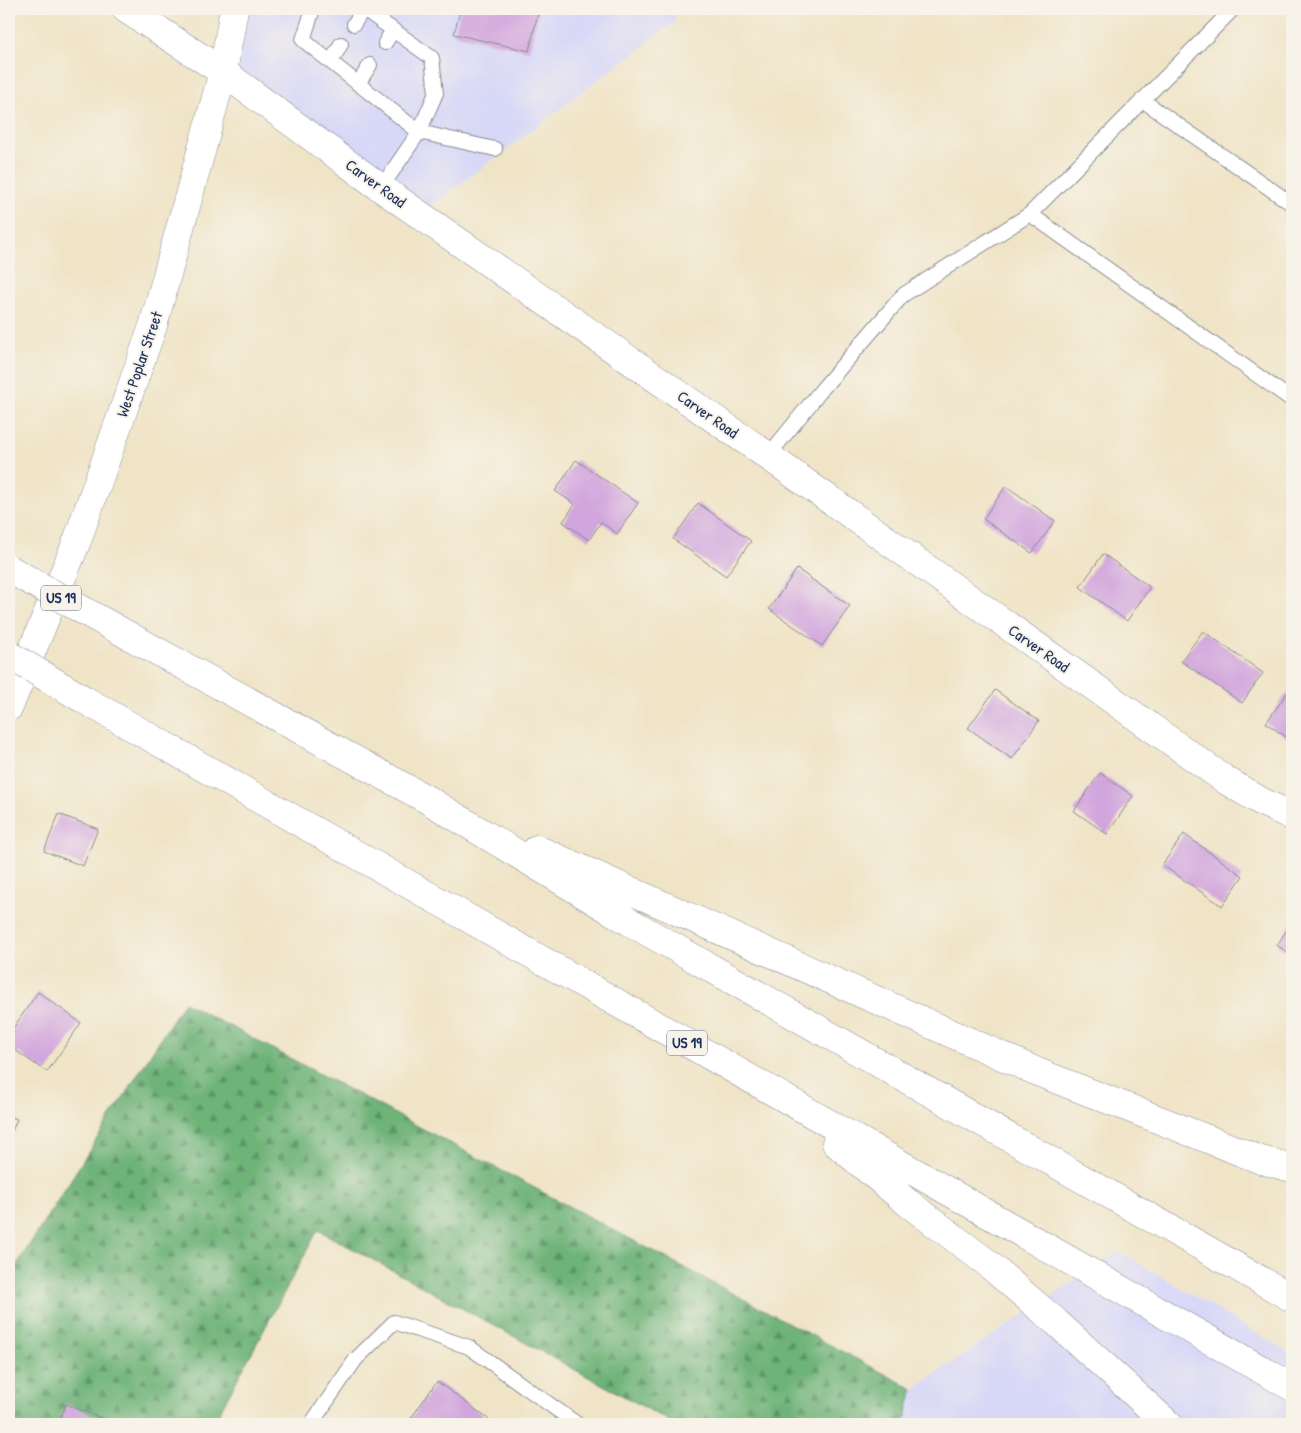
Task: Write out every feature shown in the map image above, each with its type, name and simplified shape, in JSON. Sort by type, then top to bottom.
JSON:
[{"type":"main road","name":"Carver Road","points":[[126,9],[223,72],[381,188],[768,456],[1227,782],[1292,816]]},
{"type":"main road","name":"West Poplar Street","points":[[9,708],[77,541],[152,326],[223,72],[234,9]]},
{"type":"main road","name":"US 19","points":[[9,569],[428,800],[630,922],[1292,1298]]},
{"type":"main road","name":"US 19","points":[[9,655],[83,699],[1292,1387]]},
{"type":"main road","points":[[428,800],[1040,1073],[1260,1160],[1292,1168]]},
{"type":"main road","points":[[777,1094],[908,1203],[986,1262],[1056,1322],[1168,1424]]},
{"type":"lane","points":[[313,9],[303,40],[419,132],[495,149]]},
{"type":"lane","points":[[354,24],[363,9],[432,58],[436,93],[419,132],[381,188]]},
{"type":"lane","points":[[768,456],[823,388],[903,295],[1030,214],[1233,9]]},
{"type":"lane","points":[[384,43],[393,30]]},
{"type":"lane","points":[[331,62],[341,44]]},
{"type":"lane","points":[[358,84],[370,66]]},
{"type":"lane","points":[[1142,100],[1292,204]]},
{"type":"lane","points":[[1030,214],[1292,400]]},
{"type":"lane","points":[[311,1424],[356,1359],[394,1322],[469,1347],[577,1424]]},
{"type":"shaded area","points":[[243,9],[673,9],[676,21],[419,215],[235,67]]},
{"type":"shaded area","points":[[1119,1251],[1292,1354],[1292,1424],[904,1424],[913,1389]]},
{"type":"green space","points":[[184,1002],[913,1389],[904,1424],[675,1424],[318,1230],[213,1424],[9,1424],[9,1277]]},
{"type":"building","points":[[455,9],[539,9],[529,51],[454,34],[460,11]]},
{"type":"building","points":[[576,460],[638,503],[617,534],[601,522],[589,540],[563,522],[575,504],[555,491]]},
{"type":"building","points":[[1006,486],[1055,521],[1032,553],[983,519]]},
{"type":"building","points":[[698,503],[751,541],[726,576],[673,539]]},
{"type":"building","points":[[1103,554],[1150,587],[1127,621],[1080,587]]},
{"type":"building","points":[[797,569],[850,606],[822,646],[769,609]]},
{"type":"building","points":[[1203,631],[1263,673],[1242,703],[1181,661]]},
{"type":"building","points":[[995,690],[1039,721],[1012,759],[968,728]]},
{"type":"building","points":[[1287,693],[1292,697],[1292,741],[1266,723]]},
{"type":"building","points":[[1100,773],[1133,796],[1107,834],[1074,811]]},
{"type":"building","points":[[59,814],[98,829],[83,866],[44,851]]},
{"type":"building","points":[[1184,834],[1243,876],[1222,906],[1162,865]]},
{"type":"building","points":[[1292,922],[1292,956],[1277,945]]},
{"type":"building","points":[[38,992],[81,1023],[47,1072],[9,1046],[9,1034]]},
{"type":"building","points":[[9,1116],[17,1119],[9,1139]]},
{"type":"building","points":[[438,1382],[495,1424],[407,1424]]},
{"type":"building","points":[[66,1404],[103,1419],[100,1424],[58,1424]]}]
